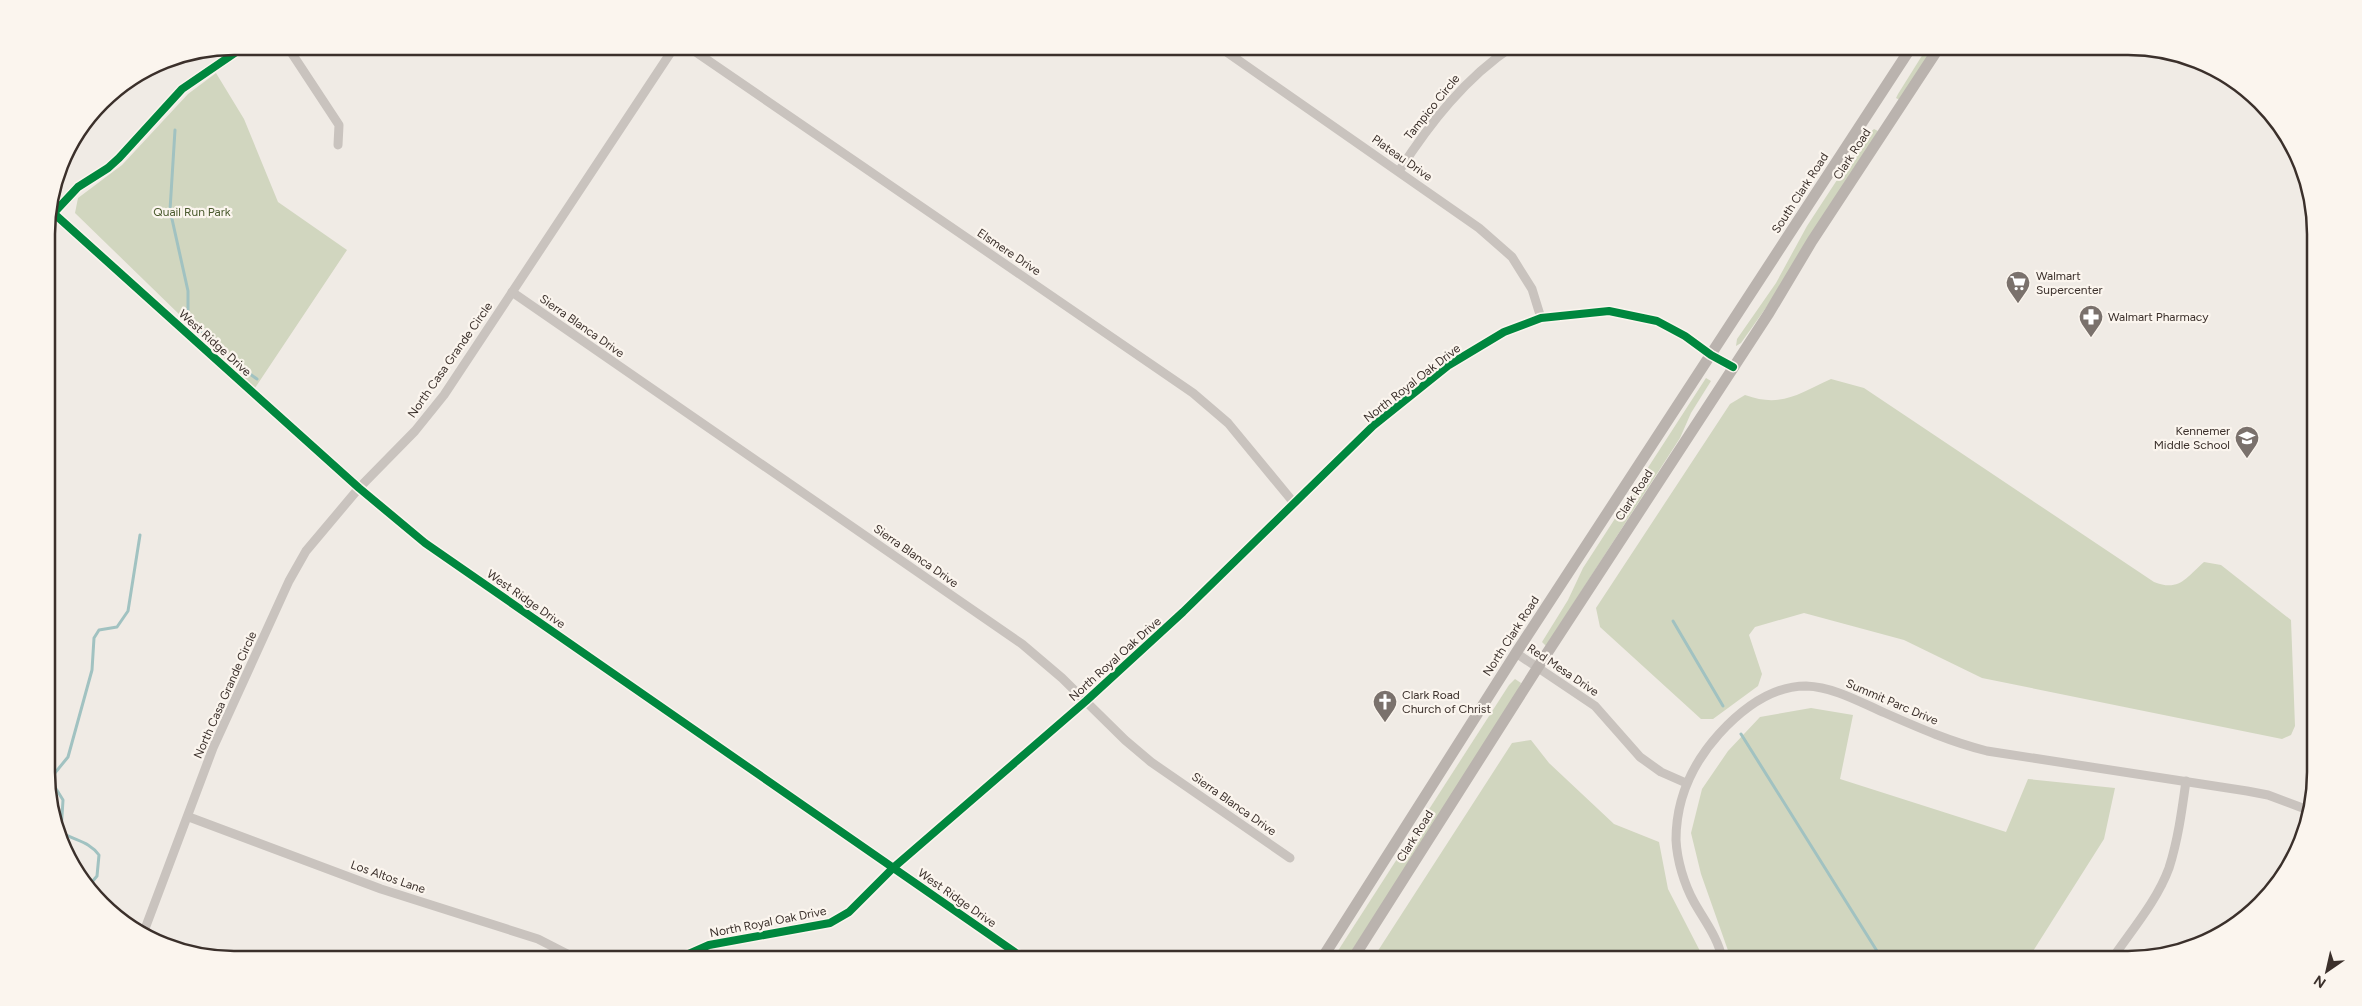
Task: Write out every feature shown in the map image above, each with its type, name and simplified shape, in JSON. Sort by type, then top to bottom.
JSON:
[{"type":"main road","name":"South Clark Road","points":[[1711,355],[1906,55]]},
{"type":"main road","name":"Clark Road","points":[[1358,951],[1538,667],[1733,367],[1893,115],[1934,55]]},
{"type":"main road","points":[[1876,103],[1893,115]]},
{"type":"main road","name":"North Clark Road","points":[[1327,951],[1516,653],[1711,355]]},
{"type":"street","points":[[57,207],[78,187],[108,168],[119,158],[182,89],[232,55]]},
{"type":"street","points":[[293,55],[339,125],[338,145]]},
{"type":"street","name":"North Casa Grande Circle","points":[[146,927],[213,748],[289,582],[306,551],[359,488],[415,432],[444,395],[670,55]]},
{"type":"street","name":"Elsmere Drive","points":[[700,55],[1192,393],[1228,423],[1294,503]]},
{"type":"street","name":"Plateau Drive","points":[[1231,55],[1479,228],[1512,257],[1532,289],[1541,318]]},
{"type":"street","name":"Tampico Circle","points":[[1399,171],[1422,136],[1470,80],[1502,55]]},
{"type":"street","name":"West Ridge Drive","points":[[56,219],[359,488],[425,543],[1013,951]]},
{"type":"street","name":"Sierra Blanca Drive","points":[[512,292],[1022,644],[1151,762],[1290,858]]},
{"type":"street","name":"North Royal Oak Drive","points":[[695,951],[709,945],[830,923],[849,912],[893,868],[1086,701],[1183,612],[1373,426],[1449,365],[1504,332],[1541,318],[1609,311],[1634,315],[1657,322],[1685,336],[1711,355],[1733,367]]},
{"type":"street","name":"Red Mesa Drive","points":[[1516,653],[1596,706],[1640,757],[1661,772],[1686,783]]},
{"type":"street","name":"Summit Parc Drive","points":[[1719,951],[1713,934],[1692,899],[1681,870],[1676,841],[1679,810],[1686,783],[1709,745],[1752,704],[1770,694],[1787,689],[1805,686],[1822,688],[1841,694],[1947,740],[1980,750],[2268,795],[2304,808]]},
{"type":"street","points":[[2117,951],[2154,896],[2168,869],[2176,841],[2186,781]]},
{"type":"street","name":"Los Altos Lane","points":[[188,817],[381,889],[538,939],[561,951]]},
{"type":"green space","points":[[1922,55],[1930,55],[1900,100],[1896,98]]},
{"type":"green space","name":"Quail Run Park","points":[[216,73],[244,119],[278,202],[347,250],[255,388],[75,213],[78,198],[122,165],[188,94]]},
{"type":"green space","points":[[1874,129],[1878,131],[1790,274],[1741,343],[1736,346],[1737,339],[1776,283],[1807,226],[1865,137]]},
{"type":"green space","points":[[1706,378],[1711,381],[1691,413],[1680,438],[1546,646],[1542,642],[1568,600],[1583,568]]},
{"type":"green space","points":[[1831,379],[1864,388],[2154,582],[2163,585],[2176,584],[2182,582],[2204,562],[2221,565],[2291,620],[2295,726],[2291,735],[2282,739],[1982,678],[1904,640],[1804,613],[1755,627],[1749,635],[1762,674],[1758,686],[1713,719],[1701,719],[1600,627],[1596,608],[1730,404],[1745,395],[1758,399],[1779,400],[1799,394]]},
{"type":"green space","points":[[1515,679],[1521,683],[1515,696],[1352,951],[1338,951],[1509,685]]},
{"type":"green space","points":[[1811,708],[1853,715],[1840,779],[2006,832],[2028,779],[2115,788],[2104,839],[2033,951],[1728,951],[1701,874],[1691,833],[1702,789],[1728,751],[1760,717]]},
{"type":"green space","points":[[1531,740],[1549,763],[1614,824],[1659,842],[1668,889],[1700,951],[1378,951],[1512,743]]},
{"type":"waterway","points":[[175,130],[170,210],[188,291],[188,314],[192,322],[235,363],[257,379]]},
{"type":"waterway","points":[[182,317],[188,314]]},
{"type":"waterway","points":[[55,773],[68,757],[92,670],[94,638],[99,630],[117,627],[128,611],[140,535]]},
{"type":"waterway","points":[[1673,621],[1723,706]]},
{"type":"waterway","points":[[1741,734],[1877,951]]},
{"type":"waterway","points":[[56,788],[63,800],[62,820]]},
{"type":"waterway","points":[[67,836],[91,847],[99,855],[97,876],[92,882]]},
{"type":"cycle path","points":[[57,209],[78,187],[108,168],[119,158],[182,89],[232,55]]},
{"type":"cycle path","points":[[56,216],[359,488],[425,543],[1013,951]]},
{"type":"cycle path","points":[[695,951],[709,945],[830,923],[849,912],[893,868],[1086,701],[1183,612],[1373,426],[1449,365],[1504,332],[1541,318],[1609,311],[1657,321],[1685,336],[1711,355],[1733,367]]},
{"type":"place","name":"Walmart Supercenter","points":[[2018,304]]},
{"type":"place","name":"Walmart Pharmacy","points":[[2091,338]]},
{"type":"place","name":"Kennemer Middle School","points":[[2247,459]]},
{"type":"place","name":"Clark Road Church of Christ","points":[[1385,723]]}]
